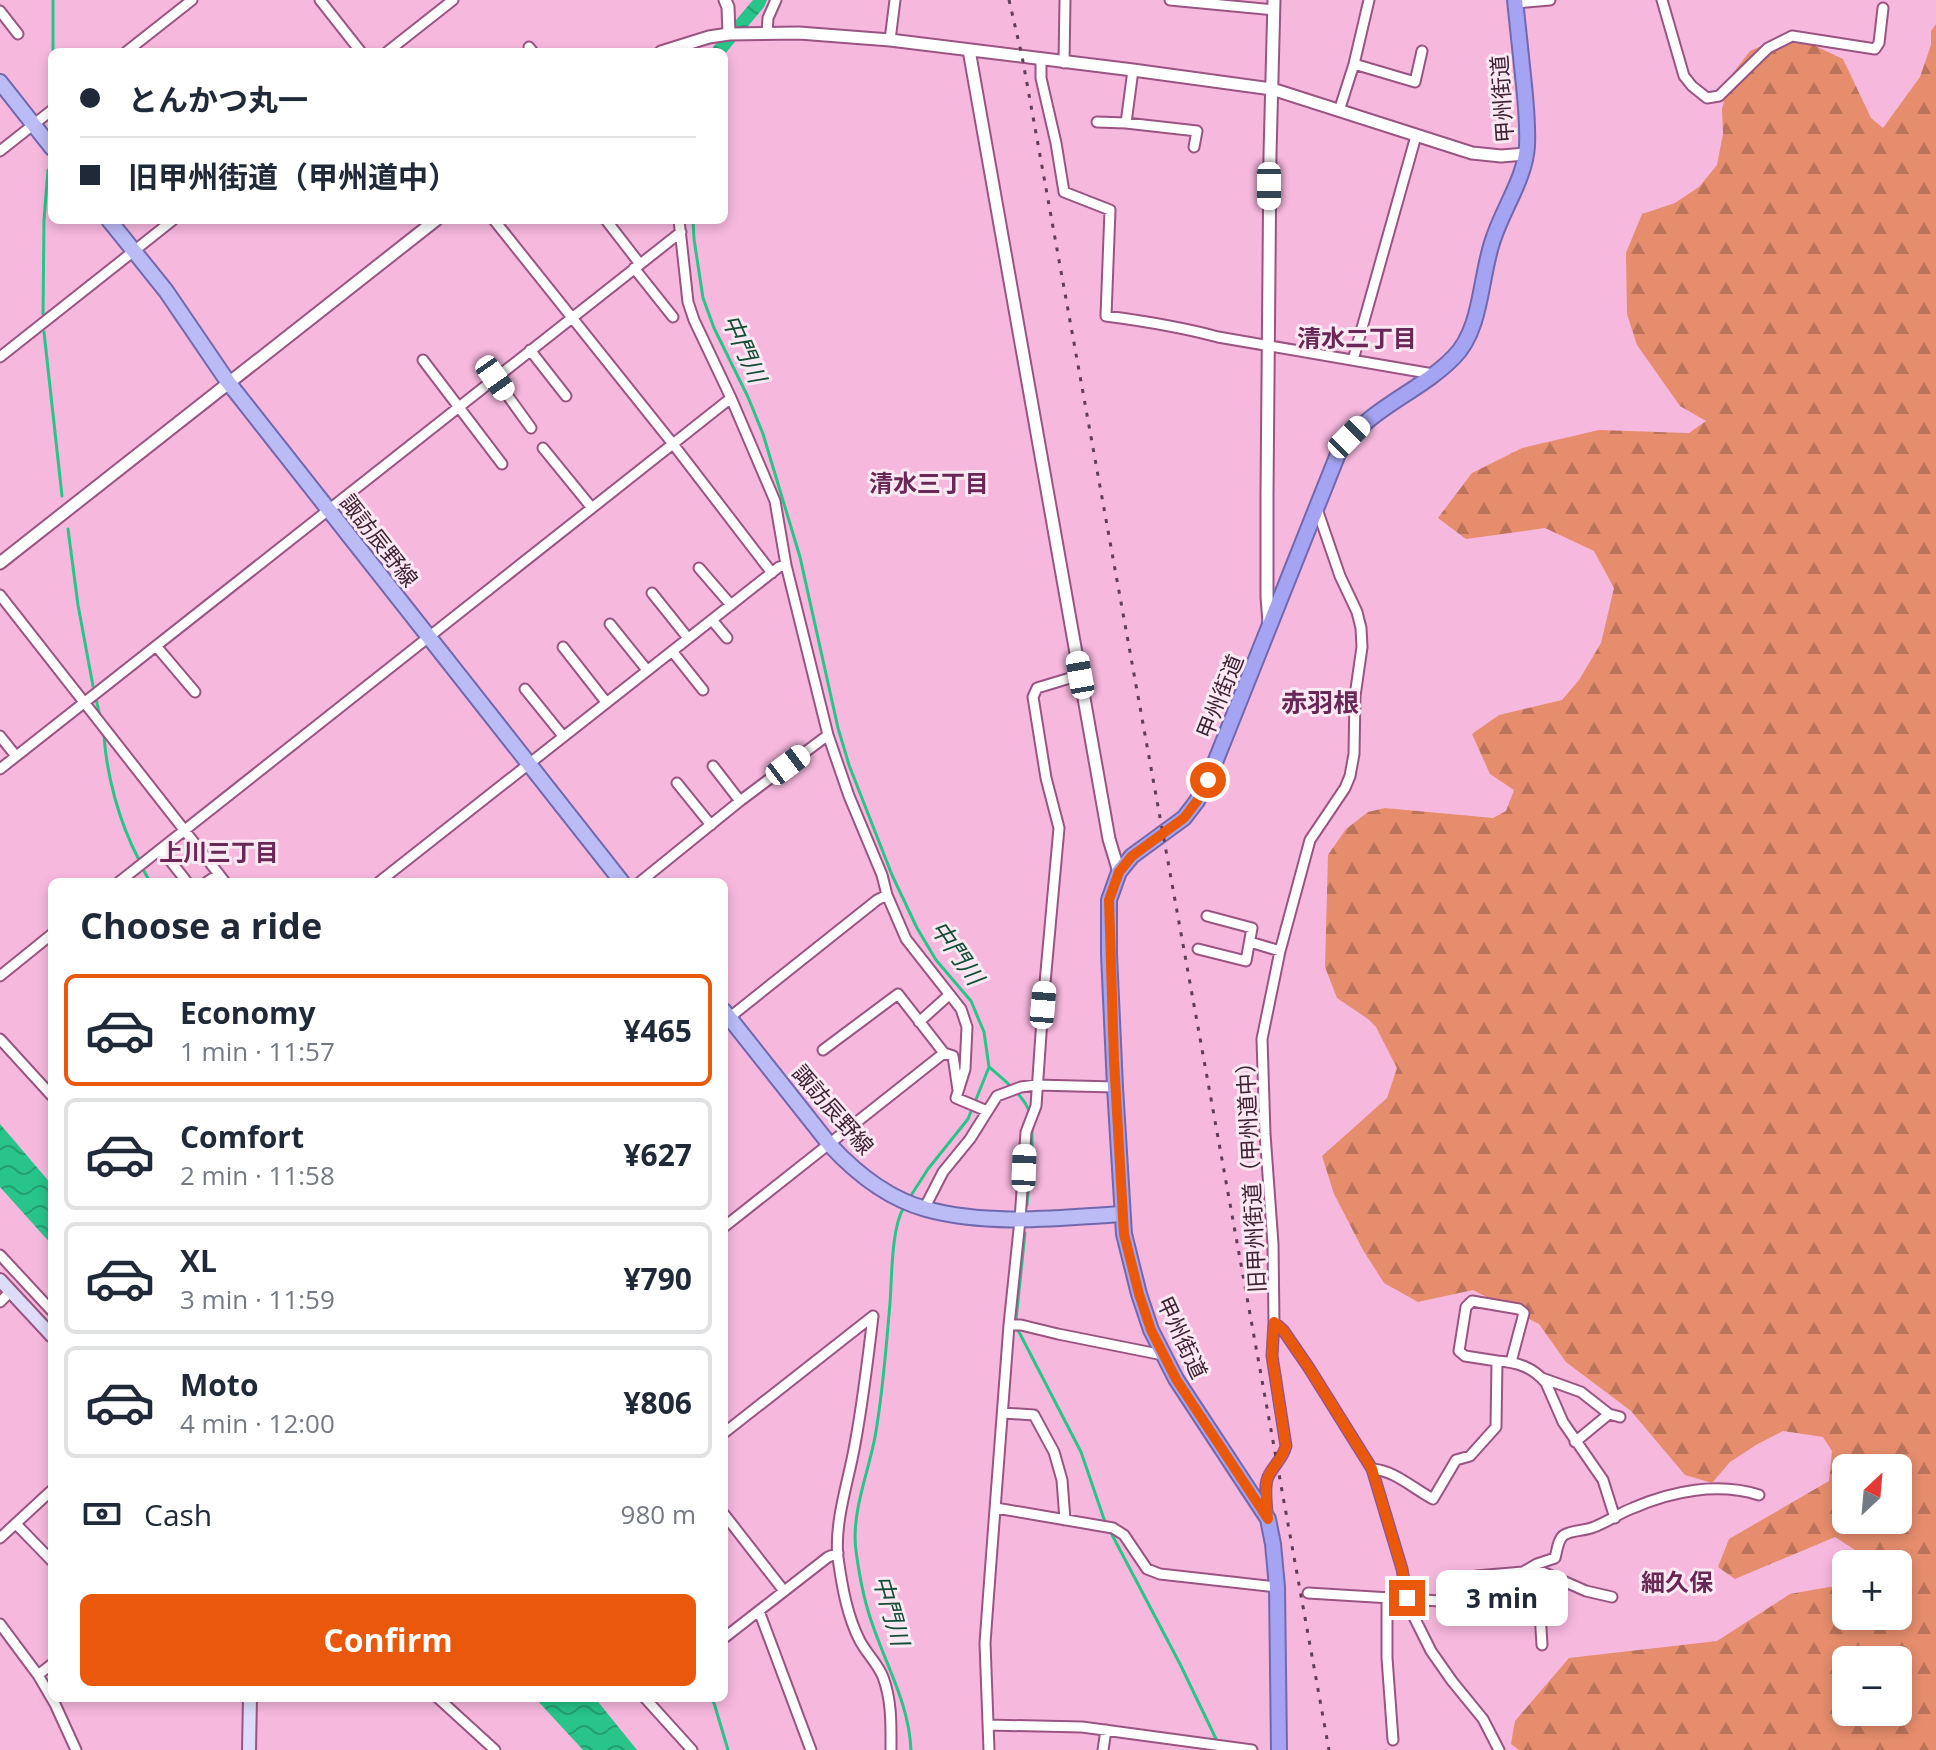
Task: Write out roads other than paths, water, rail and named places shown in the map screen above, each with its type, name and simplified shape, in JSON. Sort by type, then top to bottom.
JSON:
[{"type":"highway","name":"甲州街道","points":[[1279,1750],[1277,1587],[1268,1519],[1163,1355],[1139,1294],[1124,1234],[1109,954],[1109,900],[1119,872],[1132,856],[1184,818],[1208,780],[1338,454],[1362,424],[1456,356],[1472,327],[1493,238],[1525,165],[1527,130],[1515,2]]},
{"type":"main road","points":[[0,82],[48,143]]},
{"type":"main road","name":"諏訪辰野線","points":[[112,224],[166,291],[228,382],[619,878]]},
{"type":"main road","name":"諏訪辰野線","points":[[728,1019],[843,1159],[870,1181],[896,1196],[922,1208],[974,1217],[1020,1220],[1122,1214]]},
{"type":"main road","points":[[0,1280],[48,1332]]},
{"type":"main road","points":[[249,1750],[250,1702]]},
{"type":"street","points":[[131,48],[192,0]]},
{"type":"street","points":[[320,0],[358,48]]},
{"type":"street","points":[[392,48],[453,0]]},
{"type":"street","points":[[767,33],[768,18],[776,0]]},
{"type":"street","points":[[890,40],[895,0]]},
{"type":"street","points":[[1064,63],[1065,0]]},
{"type":"street","points":[[1170,0],[1274,5],[1267,494],[1270,628]]},
{"type":"street","points":[[1339,111],[1369,0]]},
{"type":"street","points":[[1515,2],[1550,0]]},
{"type":"street","points":[[1662,0],[1684,76],[1707,98],[1719,96],[1768,48],[1792,36],[1875,49],[1879,43],[1883,8]]},
{"type":"street","points":[[729,34],[730,2]]},
{"type":"street","points":[[0,11],[18,34]]},
{"type":"street","points":[[686,48],[709,37],[729,34],[799,33],[890,40],[1133,70],[1272,89],[1472,153],[1501,156],[1526,154]]},
{"type":"street","points":[[969,50],[1109,839],[1119,872]]},
{"type":"street","points":[[1354,64],[1415,82],[1422,51]]},
{"type":"street","points":[[1041,59],[1041,78],[1064,192],[1110,210],[1106,316],[1433,374]]},
{"type":"street","points":[[1126,123],[1133,70]]},
{"type":"street","points":[[0,151],[48,113]]},
{"type":"street","points":[[1097,122],[1197,131],[1194,147]]},
{"type":"street","points":[[1353,360],[1416,136]]},
{"type":"street","points":[[0,357],[168,224]]},
{"type":"street","points":[[0,563],[431,224]]},
{"type":"street","points":[[497,224],[772,573]]},
{"type":"street","points":[[609,224],[673,317]]},
{"type":"street","points":[[680,224],[688,302],[775,501],[786,565],[828,735],[849,796],[906,939],[961,1009],[967,1027],[968,1044],[960,1095]]},
{"type":"street","points":[[0,769],[681,232]]},
{"type":"street","points":[[530,350],[566,396]]},
{"type":"street","points":[[423,360],[502,464]]},
{"type":"street","points":[[495,378],[531,428]]},
{"type":"street","points":[[124,878],[731,398]]},
{"type":"street","points":[[543,448],[592,508]]},
{"type":"street","name":"旧甲州街道（甲州道中）","points":[[1317,509],[1340,576],[1357,612],[1362,647],[1355,696],[1354,754],[1350,776],[1310,840],[1280,951],[1262,1039],[1274,1322],[1309,1368],[1372,1469],[1412,1613],[1431,1651],[1483,1719],[1499,1750]]},
{"type":"street","points":[[384,878],[779,567],[786,565]]},
{"type":"street","points":[[699,568],[731,605]]},
{"type":"street","points":[[652,593],[688,638]]},
{"type":"street","points":[[0,595],[222,878]]},
{"type":"street","points":[[712,620],[727,638]]},
{"type":"street","points":[[610,624],[647,670]]},
{"type":"street","points":[[156,646],[195,692]]},
{"type":"street","points":[[563,647],[606,702]]},
{"type":"street","points":[[672,651],[703,690]]},
{"type":"street","points":[[989,1750],[985,1643],[1003,1413],[1014,1325],[1026,1132],[1036,1106],[1059,828],[1046,778],[1033,697],[1037,688],[1080,675]]},
{"type":"street","points":[[525,689],[563,736]]},
{"type":"street","points":[[645,878],[828,735]]},
{"type":"street","points":[[0,736],[16,756]]},
{"type":"street","points":[[713,766],[740,801]]},
{"type":"street","points":[[677,783],[711,825]]},
{"type":"street","points":[[161,849],[184,878]]},
{"type":"street","points":[[728,1015],[887,895]]},
{"type":"street","points":[[1198,949],[1246,961],[1252,928],[1207,916]]},
{"type":"street","points":[[0,976],[48,937]]},
{"type":"street","points":[[1250,942],[1280,951]]},
{"type":"street","points":[[823,1050],[898,994],[944,1053],[953,1056],[956,1088],[960,1095],[985,1110]]},
{"type":"street","points":[[919,1022],[949,995]]},
{"type":"street","points":[[0,1039],[48,1091]]},
{"type":"street","points":[[728,1224],[944,1053]]},
{"type":"street","points":[[922,1208],[943,1172],[970,1139],[985,1110],[997,1096],[1019,1087],[1036,1085],[1115,1087]]},
{"type":"street","points":[[0,1255],[48,1307]]},
{"type":"street","points":[[0,1302],[11,1291]]},
{"type":"street","points":[[1511,1362],[1524,1313],[1519,1309],[1472,1301],[1466,1307],[1459,1351],[1465,1356],[1526,1366],[1542,1378],[1581,1392],[1609,1414],[1620,1417]]},
{"type":"street","points":[[728,1430],[873,1316],[856,1442],[840,1521],[838,1553],[850,1615],[860,1641],[883,1677],[886,1688],[891,1750]]},
{"type":"street","points":[[1268,1519],[1267,1481],[1286,1446],[1272,1356],[1274,1322]]},
{"type":"street","points":[[1014,1325],[1163,1355]]},
{"type":"street","points":[[1372,1469],[1394,1476],[1433,1499],[1456,1460],[1470,1456],[1496,1427],[1497,1361]]},
{"type":"street","points":[[1542,1378],[1563,1422],[1603,1480],[1615,1518]]},
{"type":"street","points":[[1003,1413],[1034,1415],[1054,1452],[1062,1480],[1065,1520]]},
{"type":"street","points":[[1575,1442],[1609,1414]]},
{"type":"street","points":[[1308,1593],[1440,1601],[1448,1599],[1467,1580],[1476,1576],[1523,1572],[1537,1567],[1555,1558],[1561,1538],[1565,1535],[1592,1529],[1631,1508],[1676,1493],[1712,1489],[1742,1490],[1759,1495]]},
{"type":"street","points":[[0,1538],[48,1494]]},
{"type":"street","points":[[996,1508],[1113,1528],[1124,1535],[1147,1569],[1160,1574],[1277,1587]]},
{"type":"street","points":[[728,1519],[784,1591]]},
{"type":"street","points":[[16,1524],[48,1557]]},
{"type":"street","points":[[728,1635],[828,1557],[838,1553]]},
{"type":"street","points":[[1537,1567],[1586,1591],[1612,1597]]},
{"type":"street","points":[[1537,1567],[1542,1645]]},
{"type":"street","points":[[1387,1597],[1387,1658],[1393,1740]]},
{"type":"street","points":[[759,1611],[811,1750]]},
{"type":"street","points":[[0,1624],[48,1692]]},
{"type":"street","points":[[38,1675],[48,1667]]},
{"type":"street","points":[[54,1702],[76,1750]]},
{"type":"street","points":[[442,1702],[495,1750]]},
{"type":"street","points":[[649,1702],[692,1750]]},
{"type":"street","points":[[988,1725],[1082,1727],[1252,1750]]},
{"type":"street","points":[[1103,1750],[1106,1730]]},
{"type":"water","points":[[753,0],[767,0],[728,50],[712,48]]},
{"type":"water","points":[[0,1124],[48,1180],[48,1241],[0,1187]]},
{"type":"water","points":[[539,1702],[598,1702],[637,1750],[583,1750]]},
{"type":"waterway","points":[[53,0],[53,48]]},
{"type":"waterway","points":[[43,314],[48,170]]},
{"type":"waterway","name":"中門川","points":[[693,224],[703,298],[763,434],[800,557],[849,765],[892,875],[917,928],[936,960],[971,1001],[984,1032],[989,1067],[975,1102]]},
{"type":"waterway","points":[[44,332],[62,496]]},
{"type":"waterway","points":[[68,529],[93,686]]},
{"type":"waterway","points":[[96,699],[101,720]]},
{"type":"waterway","points":[[104,736],[115,798],[138,858]]},
{"type":"waterway","points":[[144,871],[148,878]]},
{"type":"waterway","points":[[989,1067],[1019,1095],[1030,1114]]},
{"type":"waterway","name":"中門川","points":[[910,1197],[968,1119],[972,1109]]},
{"type":"waterway","points":[[1027,1205],[1032,1122]]},
{"type":"waterway","name":"中門川","points":[[904,1207],[894,1240],[878,1420],[858,1508],[855,1537],[865,1601],[906,1715],[911,1750]]},
{"type":"waterway","points":[[1025,1233],[1016,1320],[1018,1330],[1081,1452],[1105,1522]]},
{"type":"waterway","points":[[1109,1529],[1218,1743]]},
{"type":"waterway","points":[[713,1702],[728,1750]]},
{"type":"railway","points":[[1009,0],[1022,56],[1329,1750]]},
{"type":"district","name":"清水二丁目","points":[[1357,337]]},
{"type":"district","name":"清水三丁目","points":[[929,482]]},
{"type":"district","name":"赤羽根","points":[[1320,702]]},
{"type":"district","name":"上川三丁目","points":[[219,851]]},
{"type":"district","name":"細久保","points":[[1677,1581]]}]
